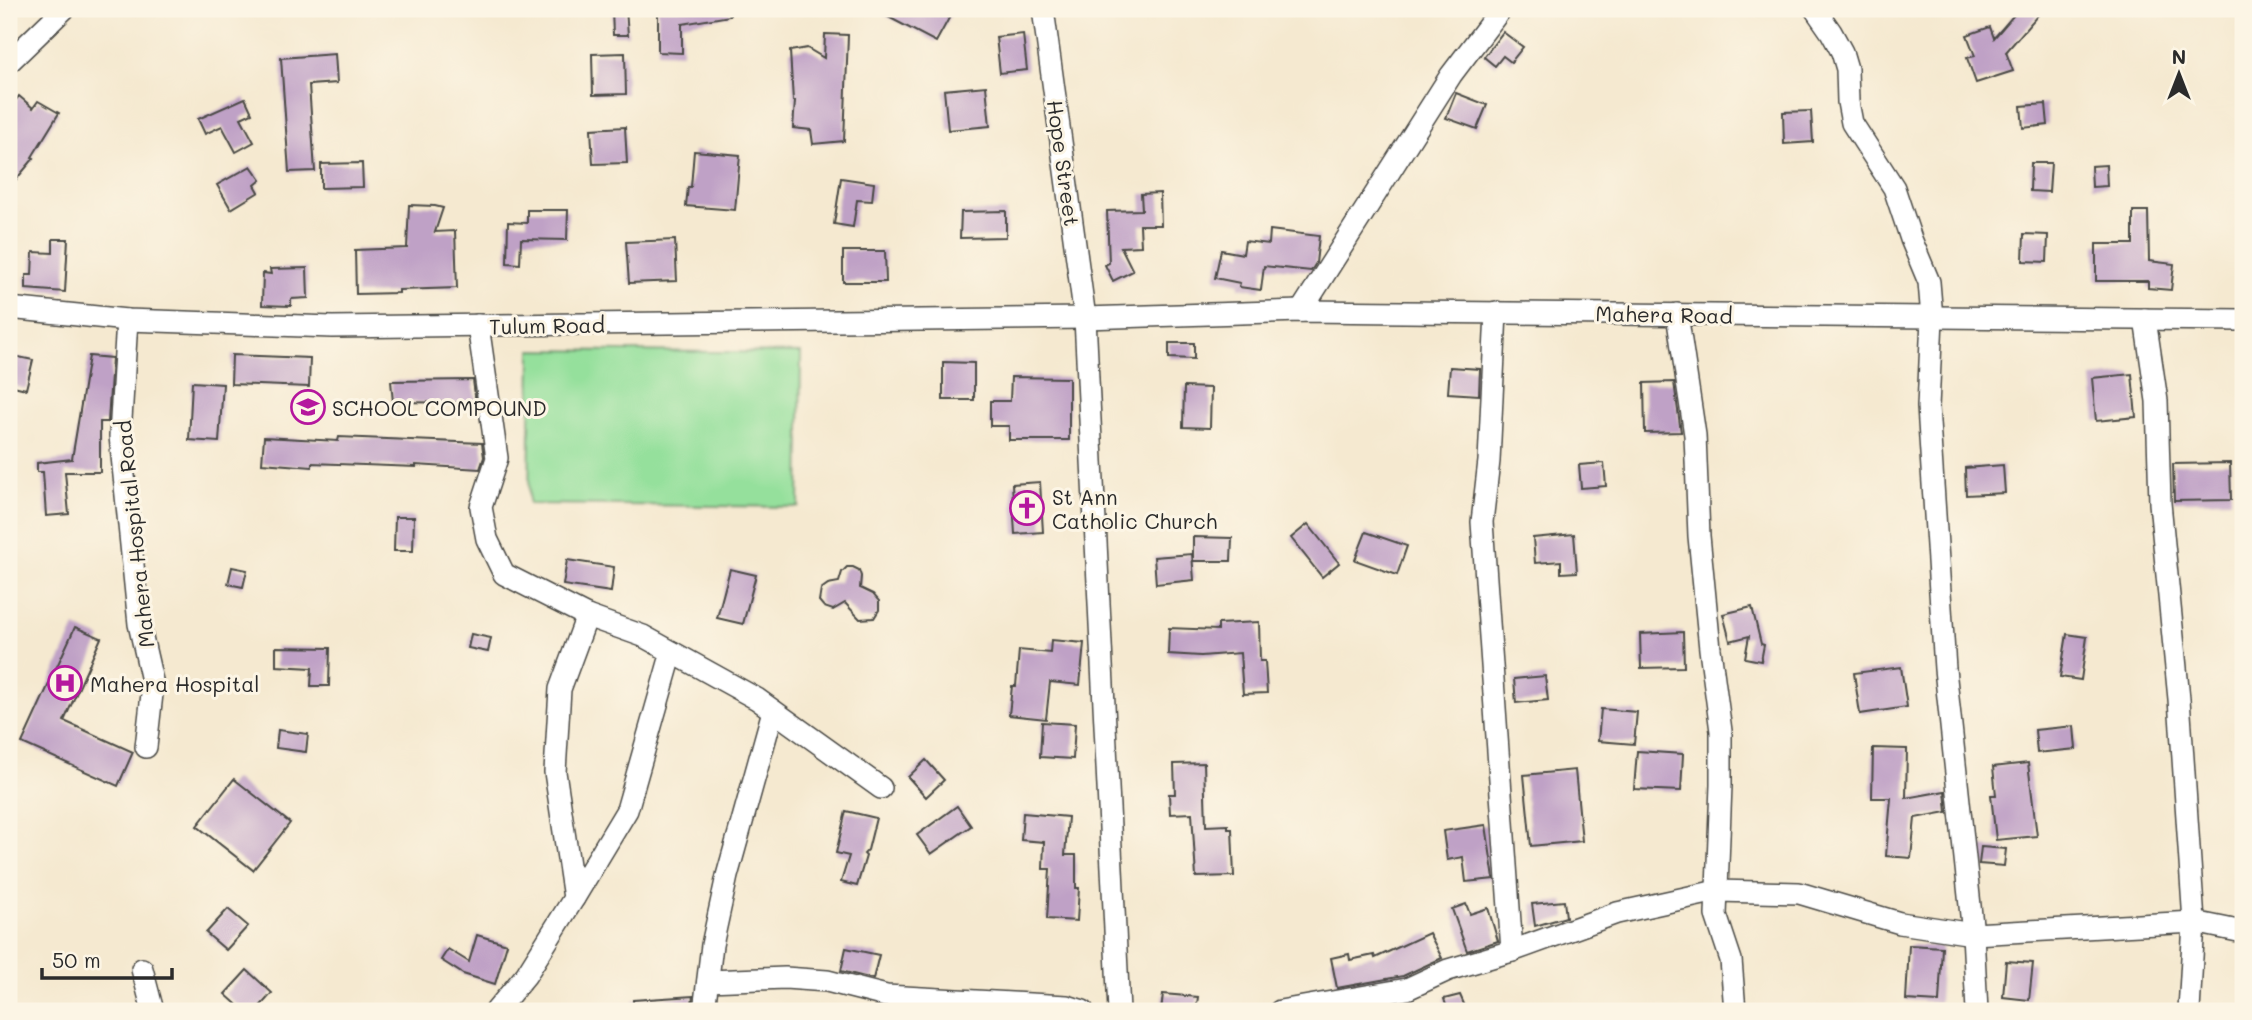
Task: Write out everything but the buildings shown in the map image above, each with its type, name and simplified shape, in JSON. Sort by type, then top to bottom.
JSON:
[{"type":"street","points":[[9,62],[64,9]]},
{"type":"street","name":"Hope Street","points":[[1043,9],[1086,318],[1119,1011]]},
{"type":"street","points":[[1301,311],[1451,75],[1501,9]]},
{"type":"street","points":[[1815,9],[1842,52],[1847,69],[1852,123],[1894,188],[1929,282],[1932,318],[1928,407],[1945,669],[1973,934],[1977,1011]]},
{"type":"street","name":"Tulum Road","points":[[9,308],[127,320],[332,327],[1086,318]]},
{"type":"street","name":"Mahera Road","points":[[1086,318],[1301,311],[2243,320]]},
{"type":"street","points":[[1496,312],[1489,461],[1482,522],[1512,951]]},
{"type":"street","points":[[1677,314],[1695,435],[1699,536],[1721,731],[1716,915],[1731,960],[1735,1011]]},
{"type":"street","points":[[2145,319],[2157,401],[2160,503],[2179,699],[2194,922],[2189,1011]]},
{"type":"street","name":"Mahera Hospital Road","points":[[127,320],[120,436],[139,624],[153,685],[146,747]]},
{"type":"street","points":[[478,326],[497,458],[481,507],[487,539],[504,573],[587,616],[643,636],[757,699],[881,788]]},
{"type":"street","points":[[574,898],[555,772],[560,689],[587,616]]},
{"type":"street","points":[[496,1011],[526,975],[628,810],[672,652]]},
{"type":"street","points":[[704,1011],[712,945],[727,876],[772,711]]},
{"type":"street","points":[[1280,1011],[1407,989],[1448,970],[1512,951],[1617,913],[1717,891],[1799,893],[1900,923],[1973,934],[2194,922],[2243,932]]},
{"type":"street","points":[[142,969],[153,1011]]},
{"type":"street","points":[[708,981],[785,978],[827,981],[886,996],[1067,1006],[1083,1011]]},
{"type":"green space","points":[[531,350],[801,353],[799,507],[529,504]]},
{"type":"place","name":"SCHOOL COMPOUND","points":[[308,407]]},
{"type":"place","name":"St Ann Catholic Church","points":[[1027,508]]},
{"type":"place","name":"Mahera Hospital","points":[[65,683]]}]
